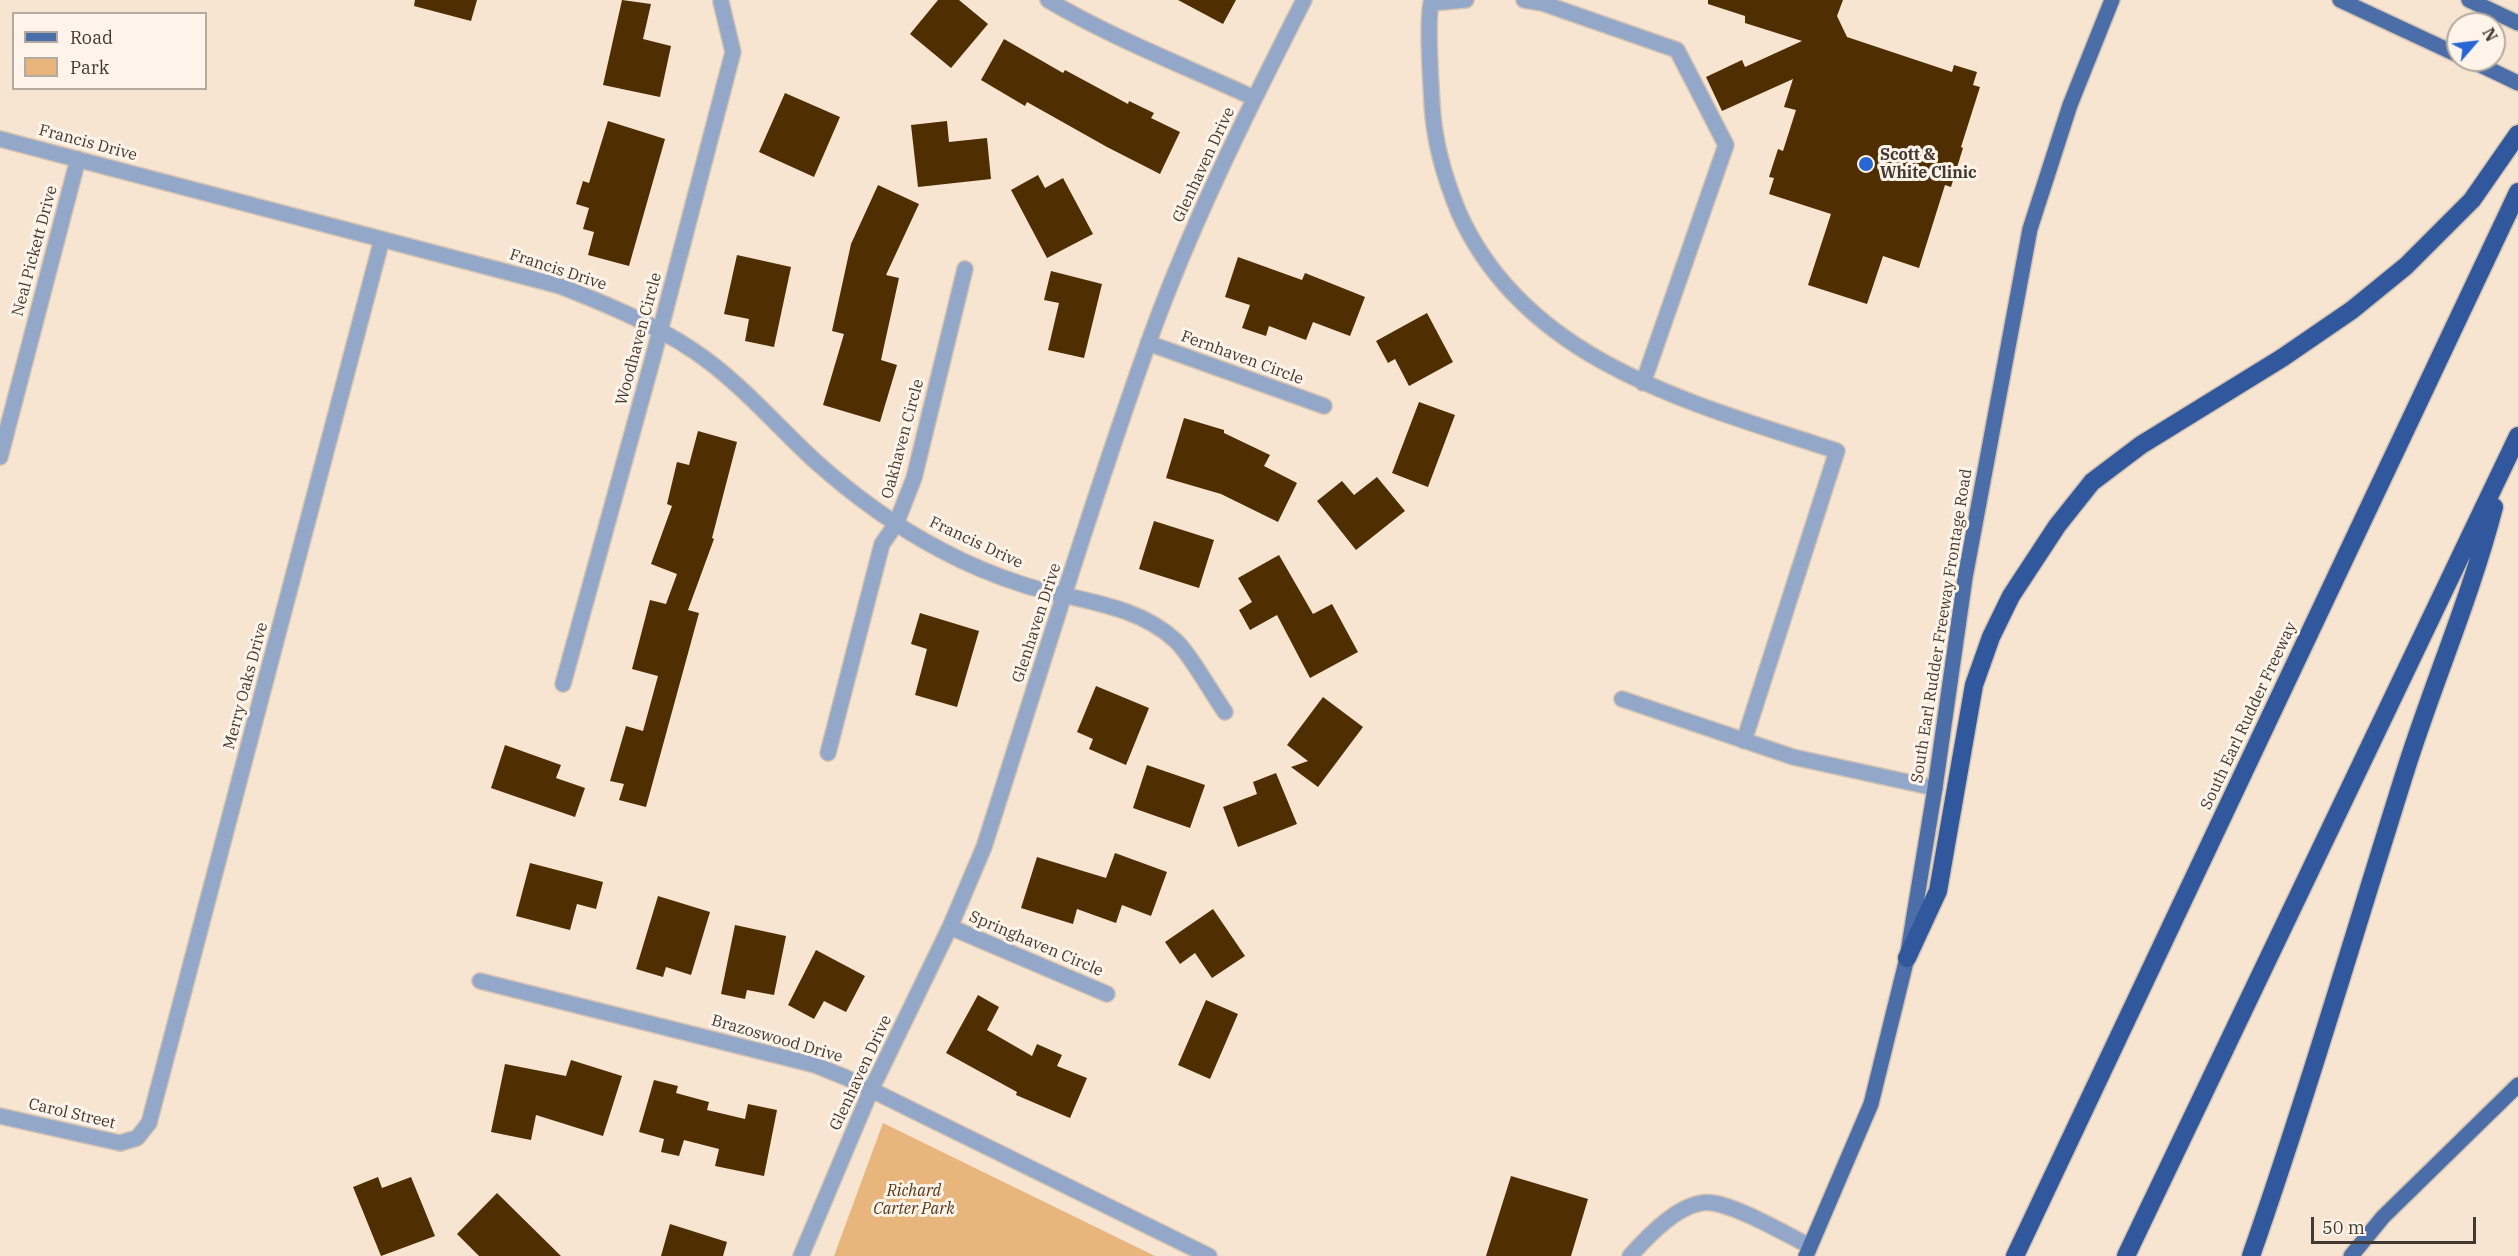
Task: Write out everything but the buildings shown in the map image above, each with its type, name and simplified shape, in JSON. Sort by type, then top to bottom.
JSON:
[{"type":"highway","points":[[1907,958],[1938,891],[1974,685],[1991,637],[2011,596],[2056,526],[2092,482],[2141,445],[2282,358],[2352,310],[2406,266],[2472,200],[2518,134]]},
{"type":"highway","name":"South Earl Rudder Freeway","points":[[2015,1256],[2518,192]]},
{"type":"highway","points":[[2126,1256],[2518,436]]},
{"type":"highway","points":[[2251,1256],[2288,1149],[2407,766],[2480,560],[2505,464]]},
{"type":"main road","name":"South Earl Rudder Freeway Frontage Road","points":[[1808,1251],[1870,1104],[1907,958],[1935,788],[1965,578],[2030,229],[2070,105],[2112,0]]},
{"type":"main road","points":[[2340,0],[2446,49]]},
{"type":"main road","points":[[2474,2],[2518,23]]},
{"type":"main road","points":[[2495,72],[2518,83]]},
{"type":"main road","points":[[2351,1256],[2383,1217],[2518,1085]]},
{"type":"street","points":[[1048,0],[1143,49],[1254,98]]},
{"type":"street","name":"Glenhaven Drive","points":[[801,1256],[871,1090],[950,927],[984,847],[1148,343],[1195,226],[1254,98],[1304,0]]},
{"type":"street","points":[[1466,0],[1430,1],[1433,123],[1439,157],[1450,191],[1480,252],[1497,276],[1534,316],[1564,338],[1643,383],[1700,405],[1837,451],[1744,741]]},
{"type":"street","points":[[1524,0],[1542,3],[1677,50],[1726,145],[1643,383]]},
{"type":"street","name":"Woodhaven Circle","points":[[563,684],[733,52],[721,2]]},
{"type":"street","name":"Francis Drive","points":[[0,139],[560,286],[610,305],[694,351],[746,393],[814,460],[853,493],[896,524],[941,551],[1026,586],[1066,594],[1131,614],[1153,624],[1177,642],[1225,712]]},
{"type":"street","name":"Neal Pickett Drive","points":[[0,457],[78,159]]},
{"type":"street","name":"Merry Oaks Drive","points":[[137,1138],[149,1124],[156,1100],[382,239]]},
{"type":"street","name":"Oakhaven Circle","points":[[828,753],[882,544],[896,524],[914,477],[965,269]]},
{"type":"street","name":"Fernhaven Circle","points":[[1148,343],[1324,406]]},
{"type":"street","points":[[1622,699],[1744,741],[1825,765],[1935,788]]},
{"type":"street","name":"Springhaven Circle","points":[[950,927],[1107,994]]},
{"type":"street","name":"Brazoswood Drive","points":[[480,981],[815,1065],[871,1090],[1209,1256]]},
{"type":"street","name":"Carol Street","points":[[0,1116],[120,1143],[137,1138]]},
{"type":"street","points":[[1630,1256],[1647,1237],[1671,1217],[1689,1208],[1712,1203],[1737,1211],[1808,1251]]},
{"type":"green space","name":"Richard Carter Park","points":[[883,1123],[1155,1256],[834,1256]]},
{"type":"place","name":"Scott & White Clinic","points":[[1866,164]]}]
